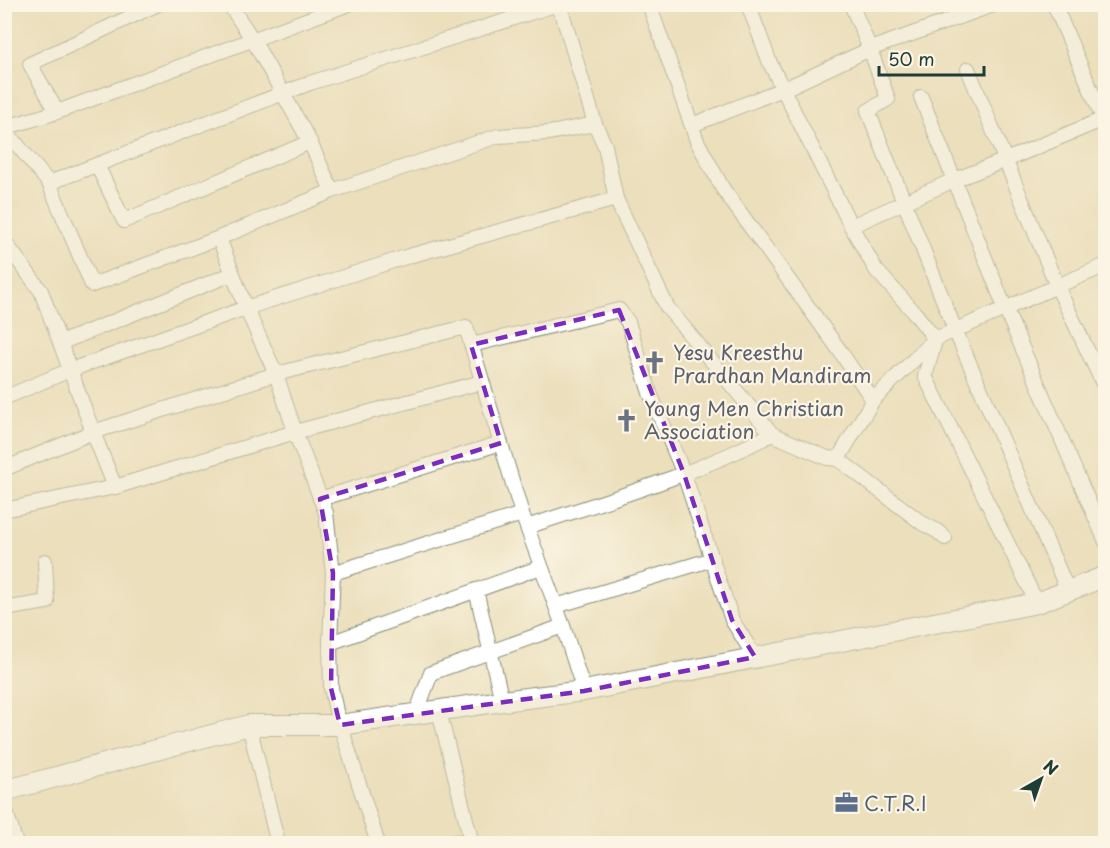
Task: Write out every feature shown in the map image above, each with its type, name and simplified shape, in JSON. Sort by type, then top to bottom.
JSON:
[{"type":"street","points":[[57,112],[30,64],[158,4]]},
{"type":"street","points":[[229,4],[253,40],[310,142],[332,190]]},
{"type":"street","points":[[349,4],[328,9],[253,40],[57,112],[4,128],[49,183],[92,285],[219,238],[332,190],[498,136],[549,133],[595,123]]},
{"type":"street","points":[[649,4],[697,141],[723,189],[873,400]]},
{"type":"street","points":[[748,4],[770,63],[851,226],[876,270],[935,339]]},
{"type":"street","points":[[851,4],[888,99],[868,111],[956,330],[1068,591]]},
{"type":"street","points":[[692,125],[784,89],[870,50],[996,4]]},
{"type":"street","points":[[851,226],[954,180],[1105,121],[1054,4]]},
{"type":"street","points":[[49,183],[310,83],[555,5],[563,16],[595,123],[605,146],[616,199],[667,307],[772,434],[827,458],[838,459],[945,538]]},
{"type":"street","points":[[968,69],[1057,286],[1106,390]]},
{"type":"street","points":[[921,97],[1005,308],[1106,542]]},
{"type":"street","points":[[97,165],[124,221],[310,142]]},
{"type":"street","points":[[4,398],[70,370],[246,308],[409,256],[616,199]]},
{"type":"street","points":[[219,238],[246,308],[276,374],[326,513],[333,573],[330,643],[332,688],[340,725],[378,843]]},
{"type":"street","points":[[4,241],[41,291],[115,487]]},
{"type":"street","points":[[838,459],[873,400],[935,339],[1106,265]]},
{"type":"street","points":[[60,343],[232,274]]},
{"type":"street","points":[[471,345],[619,310],[628,322],[650,393],[684,474],[732,620],[755,657]]},
{"type":"street","points":[[4,469],[93,432],[276,374],[466,327],[525,521],[584,690]]},
{"type":"street","points":[[935,339],[925,376],[1037,603]]},
{"type":"street","points":[[4,510],[115,487],[295,432],[482,382]]},
{"type":"street","points":[[333,573],[525,521],[684,474],[741,451],[772,434]]},
{"type":"street","points":[[321,499],[501,443]]},
{"type":"street","points":[[556,606],[713,559]]},
{"type":"street","points":[[4,609],[47,602],[45,561]]},
{"type":"street","points":[[330,643],[541,567]]},
{"type":"street","points":[[4,791],[249,725],[340,725],[584,690],[1037,603],[1106,576]]},
{"type":"street","points":[[476,590],[502,701]]},
{"type":"street","points":[[416,714],[431,673],[563,626]]},
{"type":"street","points":[[439,711],[471,842],[440,843]]},
{"type":"street","points":[[249,725],[278,843]]},
{"type":"street","points":[[4,805],[16,843]]},
{"type":"highlighted area","points":[[619,310],[684,474],[732,620],[755,657],[584,691],[340,725],[331,688],[333,573],[320,499],[501,443],[471,345]]},
{"type":"place","name":"Yesu Kreesthu Prardhan Mandiram","points":[[655,363]]},
{"type":"place","name":"Young Men Christian Association","points":[[626,420]]},
{"type":"place","name":"C.T.R.I","points":[[846,803]]}]
